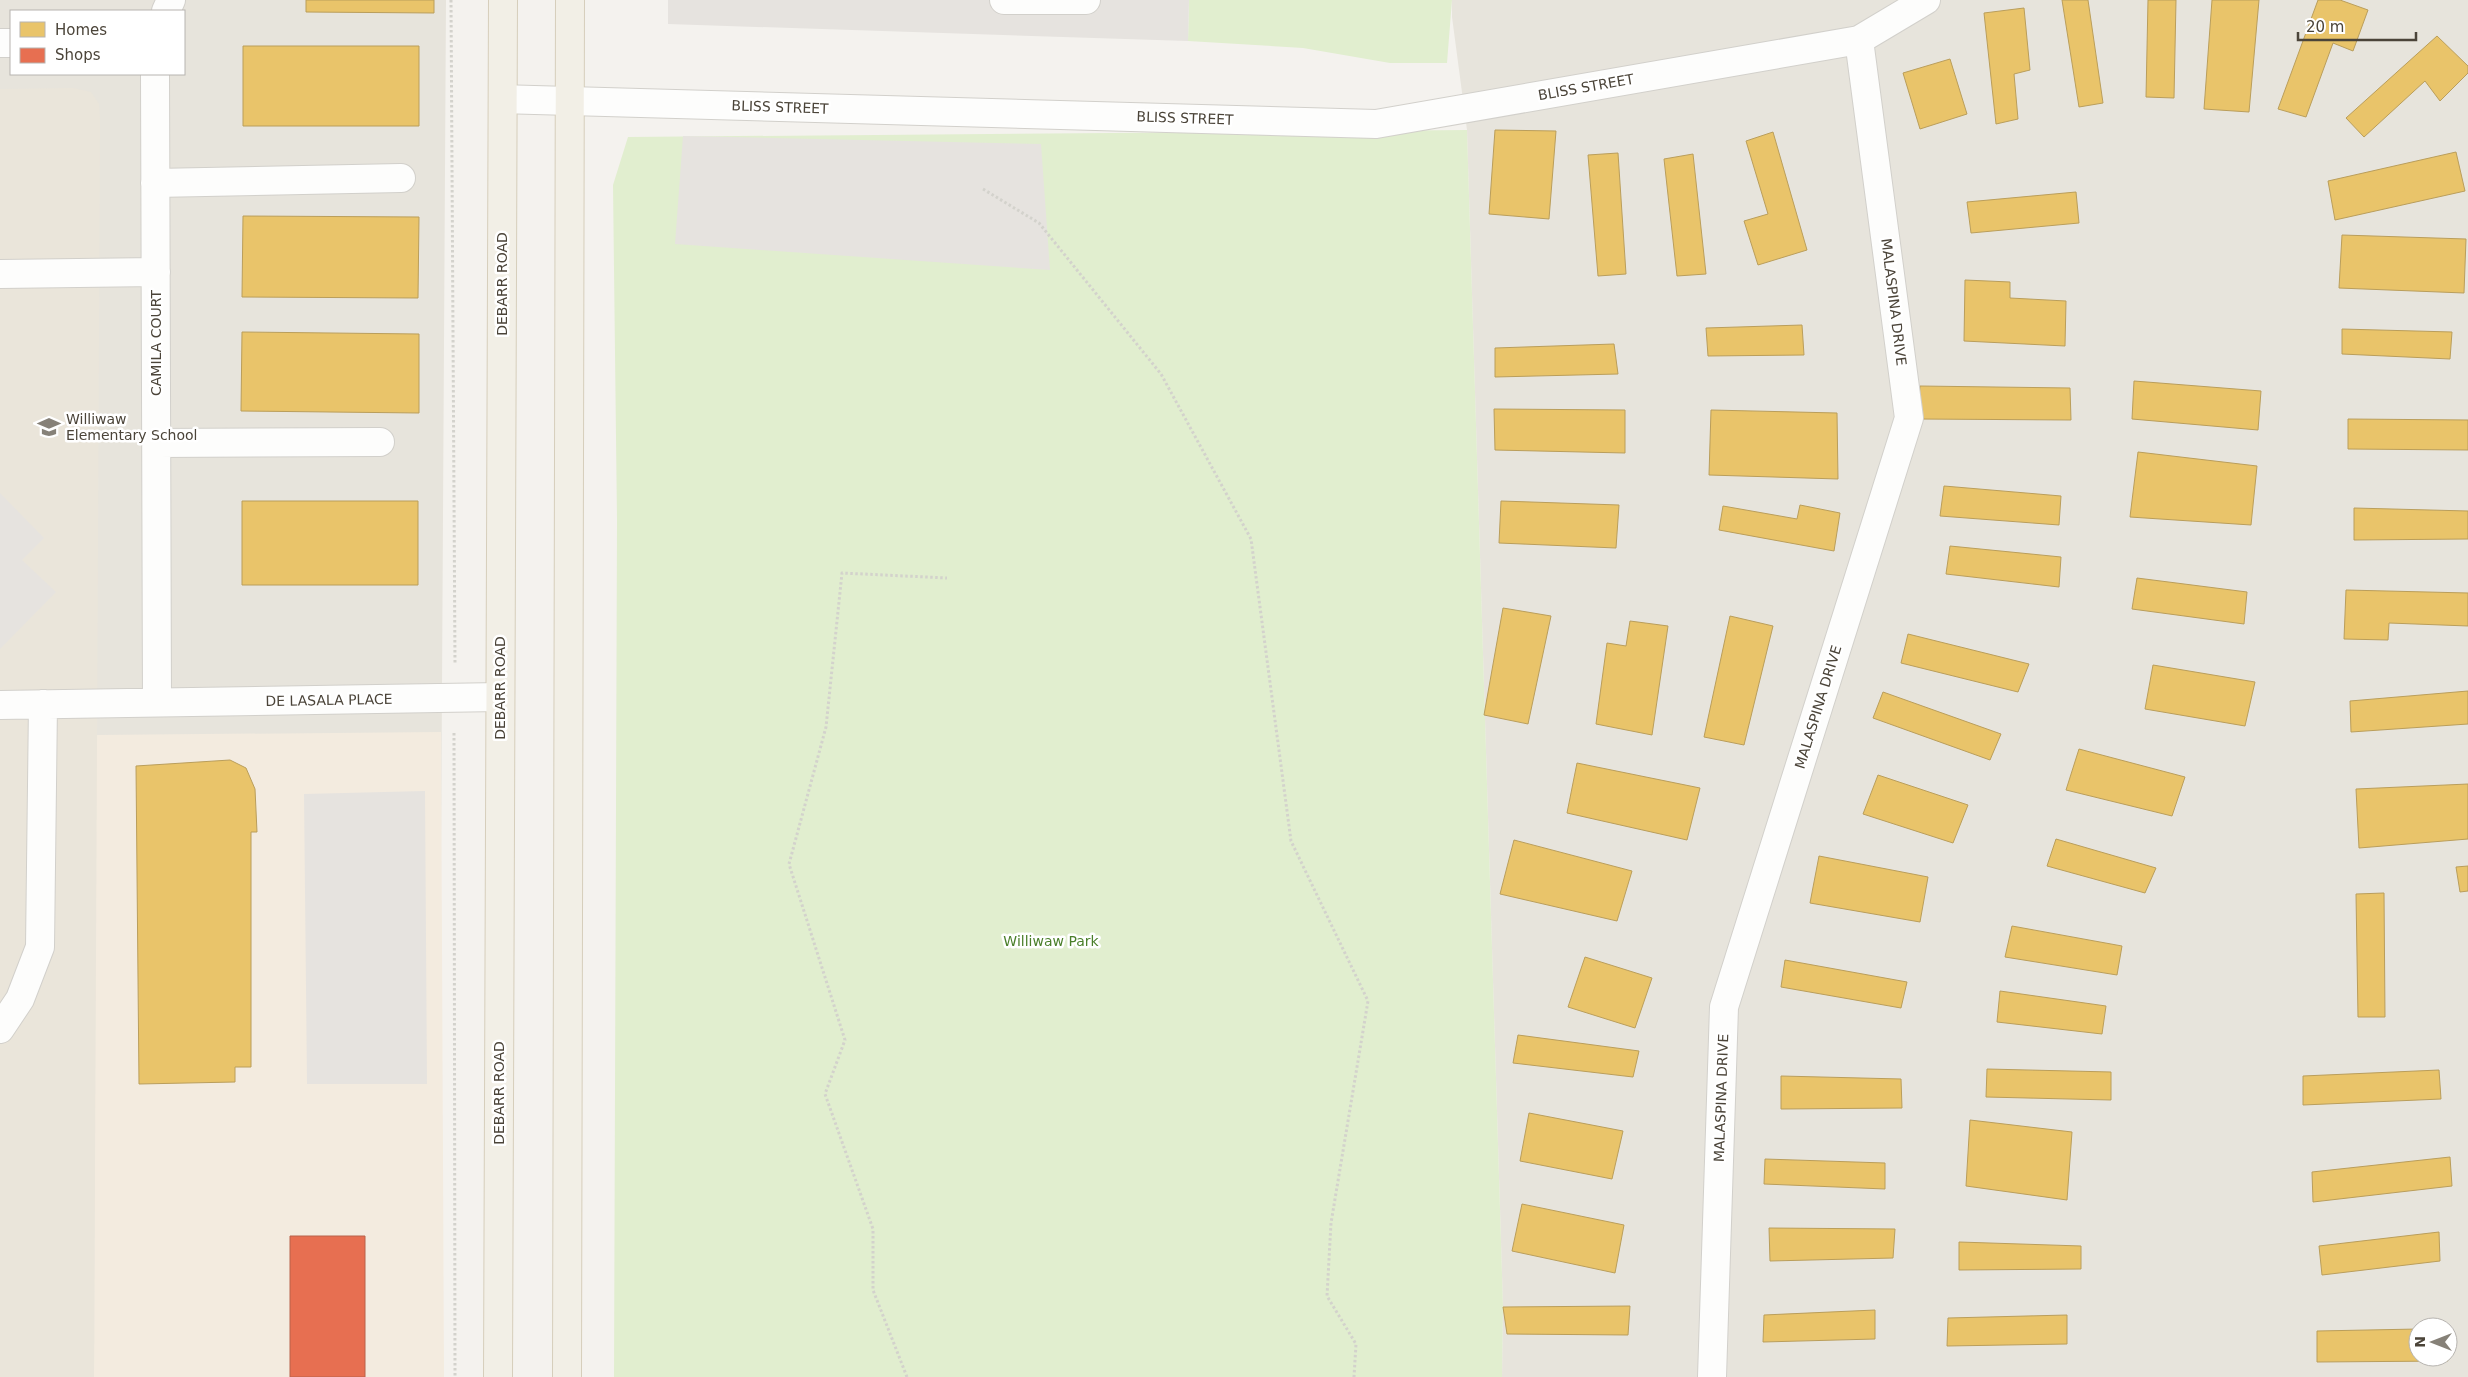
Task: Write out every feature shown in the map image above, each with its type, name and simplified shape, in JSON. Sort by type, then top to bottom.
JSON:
[{"type":"main road","name":"DEBARR ROAD","points":[[498,1377],[503,0]]},
{"type":"main road","points":[[567,1377],[570,0]]},
{"type":"street","points":[[1004,0],[1086,0]]},
{"type":"street","points":[[1859,40],[1926,0]]},
{"type":"street","name":"BLISS STREET","points":[[503,99],[1376,124],[1859,40]]},
{"type":"street","name":"MALASPINA DRIVE","points":[[1712,1377],[1724,1007],[1909,418],[1859,40]]},
{"type":"street","name":"CAMILA COURT","points":[[155,75],[157,702]]},
{"type":"street","points":[[155,183],[401,178]]},
{"type":"street","points":[[0,274],[156,272]]},
{"type":"street","points":[[156,442],[380,442]]},
{"type":"street","name":"DE LASALA PLACE","points":[[0,705],[500,697]]},
{"type":"street","points":[[0,1029],[20,999],[40,947],[42,704]]},
{"type":"path","points":[[983,189],[1039,223],[1161,374],[1251,539],[1291,841],[1368,1001],[1330,1223],[1327,1296],[1356,1344],[1354,1377]]},
{"type":"path","points":[[907,1377],[873,1290],[873,1229],[825,1094],[845,1040],[789,864],[826,727],[842,573],[947,578]]},
{"type":"shaded area","points":[[0,0],[446,0],[438,1377],[0,1377]]},
{"type":"shaded area","points":[[668,0],[1189,0],[1188,41],[668,24]]},
{"type":"shaded area","points":[[1452,0],[2468,0],[2468,1377],[1502,1377],[1503,1307],[1467,130],[1452,17]]},
{"type":"shaded area","name":"Williwaw Elementary School","points":[[73,88],[91,92],[99,104],[100,120],[94,1377],[0,1377],[0,89]]},
{"type":"shaded area","points":[[683,136],[1041,144],[1050,270],[675,244]]},
{"type":"shaded area","points":[[0,493],[44,538],[22,560],[56,592],[0,649]]},
{"type":"shaded area","points":[[441,732],[444,1377],[94,1377],[96,735]]},
{"type":"shaded area","points":[[425,791],[427,1084],[307,1084],[304,794]]},
{"type":"green space","points":[[1189,0],[1452,0],[1447,63],[1390,63],[1303,48],[1188,41]]},
{"type":"green space","name":"Williwaw Park","points":[[1467,130],[1503,1307],[1502,1377],[614,1377],[617,520],[613,185],[628,137]]},
{"type":"building: Homes","points":[[306,0],[434,0],[434,13],[306,12]]},
{"type":"building: Homes","points":[[2062,0],[2088,0],[2103,103],[2079,107]]},
{"type":"building: Homes","points":[[2148,0],[2176,0],[2174,98],[2146,97]]},
{"type":"building: Homes","points":[[2212,0],[2259,0],[2249,112],[2204,109]]},
{"type":"building: Homes","points":[[2318,0],[2340,0],[2368,10],[2353,51],[2333,43],[2306,117],[2278,109]]},
{"type":"building: Homes","points":[[2024,8],[2030,70],[2014,74],[2018,119],[1996,124],[1984,13]]},
{"type":"building: Homes","points":[[2437,36],[2468,66],[2468,73],[2440,101],[2425,81],[2364,137],[2346,118]]},
{"type":"building: Homes","points":[[243,46],[419,46],[419,126],[243,126]]},
{"type":"building: Homes","points":[[1950,59],[1967,114],[1920,129],[1903,73]]},
{"type":"building: Homes","points":[[1495,130],[1556,131],[1549,219],[1489,214]]},
{"type":"building: Homes","points":[[1773,132],[1807,250],[1758,265],[1744,221],[1768,214],[1746,141]]},
{"type":"building: Homes","points":[[2456,152],[2465,191],[2335,220],[2328,181]]},
{"type":"building: Homes","points":[[1618,153],[1626,274],[1598,276],[1588,155]]},
{"type":"building: Homes","points":[[1693,154],[1706,274],[1677,276],[1664,159]]},
{"type":"building: Homes","points":[[2076,192],[2079,223],[1971,233],[1967,202]]},
{"type":"building: Homes","points":[[243,216],[419,217],[418,298],[242,297]]},
{"type":"building: Homes","points":[[2342,235],[2466,239],[2464,293],[2339,288]]},
{"type":"building: Homes","points":[[1965,280],[2010,282],[2010,298],[2066,301],[2065,346],[1964,341]]},
{"type":"building: Homes","points":[[1802,325],[1804,355],[1708,356],[1706,328]]},
{"type":"building: Homes","points":[[2342,329],[2452,332],[2450,359],[2342,354]]},
{"type":"building: Homes","points":[[242,332],[419,334],[419,413],[241,411]]},
{"type":"building: Homes","points":[[1614,344],[1618,374],[1495,377],[1495,348]]},
{"type":"building: Homes","points":[[2134,381],[2261,391],[2258,430],[2132,419]]},
{"type":"building: Homes","points":[[1920,386],[2070,388],[2071,420],[1918,419]]},
{"type":"building: Homes","points":[[1494,409],[1625,410],[1625,453],[1495,450]]},
{"type":"building: Homes","points":[[1711,410],[1837,413],[1838,479],[1709,475]]},
{"type":"building: Homes","points":[[2348,419],[2468,420],[2468,450],[2348,449]]},
{"type":"building: Homes","points":[[2138,452],[2257,466],[2251,525],[2130,517]]},
{"type":"building: Homes","points":[[1944,486],[2061,496],[2059,525],[1940,516]]},
{"type":"building: Homes","points":[[242,501],[418,501],[418,585],[242,585]]},
{"type":"building: Homes","points":[[1501,501],[1619,505],[1616,548],[1499,543]]},
{"type":"building: Homes","points":[[1800,505],[1840,513],[1834,551],[1719,530],[1723,506],[1797,519]]},
{"type":"building: Homes","points":[[2354,508],[2468,511],[2468,539],[2354,540]]},
{"type":"building: Homes","points":[[1950,546],[2061,557],[2059,587],[1946,574]]},
{"type":"building: Homes","points":[[2137,578],[2247,592],[2244,624],[2132,609]]},
{"type":"building: Homes","points":[[2346,590],[2468,593],[2468,626],[2389,623],[2388,640],[2344,639]]},
{"type":"building: Homes","points":[[1503,608],[1551,616],[1528,724],[1484,715]]},
{"type":"building: Homes","points":[[1730,616],[1773,626],[1744,745],[1704,737]]},
{"type":"building: Homes","points":[[1630,621],[1668,626],[1652,735],[1596,724],[1607,643],[1626,646]]},
{"type":"building: Homes","points":[[1908,634],[2029,664],[2018,692],[1901,663]]},
{"type":"building: Homes","points":[[2153,665],[2255,682],[2245,726],[2145,709]]},
{"type":"building: Homes","points":[[2468,691],[2468,724],[2351,732],[2350,701]]},
{"type":"building: Homes","points":[[1883,692],[2001,734],[1990,760],[1873,718]]},
{"type":"building: Homes","points":[[2079,749],[2185,777],[2172,816],[2066,790]]},
{"type":"building: Homes","points":[[230,760],[246,768],[255,789],[257,832],[251,832],[251,1067],[235,1067],[235,1082],[139,1084],[136,766]]},
{"type":"building: Homes","points":[[1577,763],[1700,788],[1687,840],[1567,813]]},
{"type":"building: Homes","points":[[1878,775],[1968,805],[1953,843],[1863,814]]},
{"type":"building: Homes","points":[[2468,784],[2468,839],[2359,848],[2356,789]]},
{"type":"building: Homes","points":[[2056,839],[2156,868],[2145,893],[2047,866]]},
{"type":"building: Homes","points":[[1514,840],[1632,871],[1617,921],[1500,894]]},
{"type":"building: Homes","points":[[1819,856],[1928,877],[1920,922],[1810,903]]},
{"type":"building: Homes","points":[[2468,866],[2468,891],[2460,892],[2456,867]]},
{"type":"building: Homes","points":[[2384,893],[2385,1017],[2358,1017],[2356,894]]},
{"type":"building: Homes","points":[[2012,926],[2122,946],[2117,975],[2005,957]]},
{"type":"building: Homes","points":[[1585,957],[1652,978],[1635,1028],[1568,1007]]},
{"type":"building: Homes","points":[[1785,960],[1907,982],[1901,1008],[1781,987]]},
{"type":"building: Homes","points":[[2000,991],[2106,1006],[2102,1034],[1997,1022]]},
{"type":"building: Homes","points":[[1518,1035],[1639,1051],[1633,1077],[1513,1063]]},
{"type":"building: Homes","points":[[1987,1069],[2111,1072],[2111,1100],[1986,1097]]},
{"type":"building: Homes","points":[[2439,1070],[2441,1099],[2303,1105],[2303,1076]]},
{"type":"building: Homes","points":[[1781,1076],[1901,1079],[1902,1108],[1781,1109]]},
{"type":"building: Homes","points":[[1529,1113],[1623,1131],[1612,1179],[1520,1161]]},
{"type":"building: Homes","points":[[1970,1120],[2072,1132],[2067,1200],[1966,1186]]},
{"type":"building: Homes","points":[[2450,1157],[2452,1186],[2313,1202],[2312,1172]]},
{"type":"building: Homes","points":[[1765,1159],[1885,1163],[1885,1189],[1764,1184]]},
{"type":"building: Homes","points":[[1522,1204],[1624,1225],[1615,1273],[1512,1251]]},
{"type":"building: Homes","points":[[1769,1228],[1895,1229],[1893,1258],[1770,1261]]},
{"type":"building: Homes","points":[[2439,1232],[2440,1261],[2322,1275],[2319,1246]]},
{"type":"building: Homes","points":[[1959,1242],[2081,1246],[2081,1269],[1959,1270]]},
{"type":"building: Homes","points":[[1630,1306],[1628,1335],[1507,1334],[1503,1307]]},
{"type":"building: Homes","points":[[1875,1310],[1875,1339],[1763,1342],[1764,1315]]},
{"type":"building: Homes","points":[[2067,1315],[2067,1344],[1947,1346],[1948,1318]]},
{"type":"building: Homes","points":[[2408,1329],[2408,1361],[2317,1362],[2317,1331]]},
{"type":"building: Shops","points":[[290,1236],[365,1236],[365,1377],[290,1377]]},
{"type":"place","name":"Williwaw Elementary School","points":[[49,427]]}]
